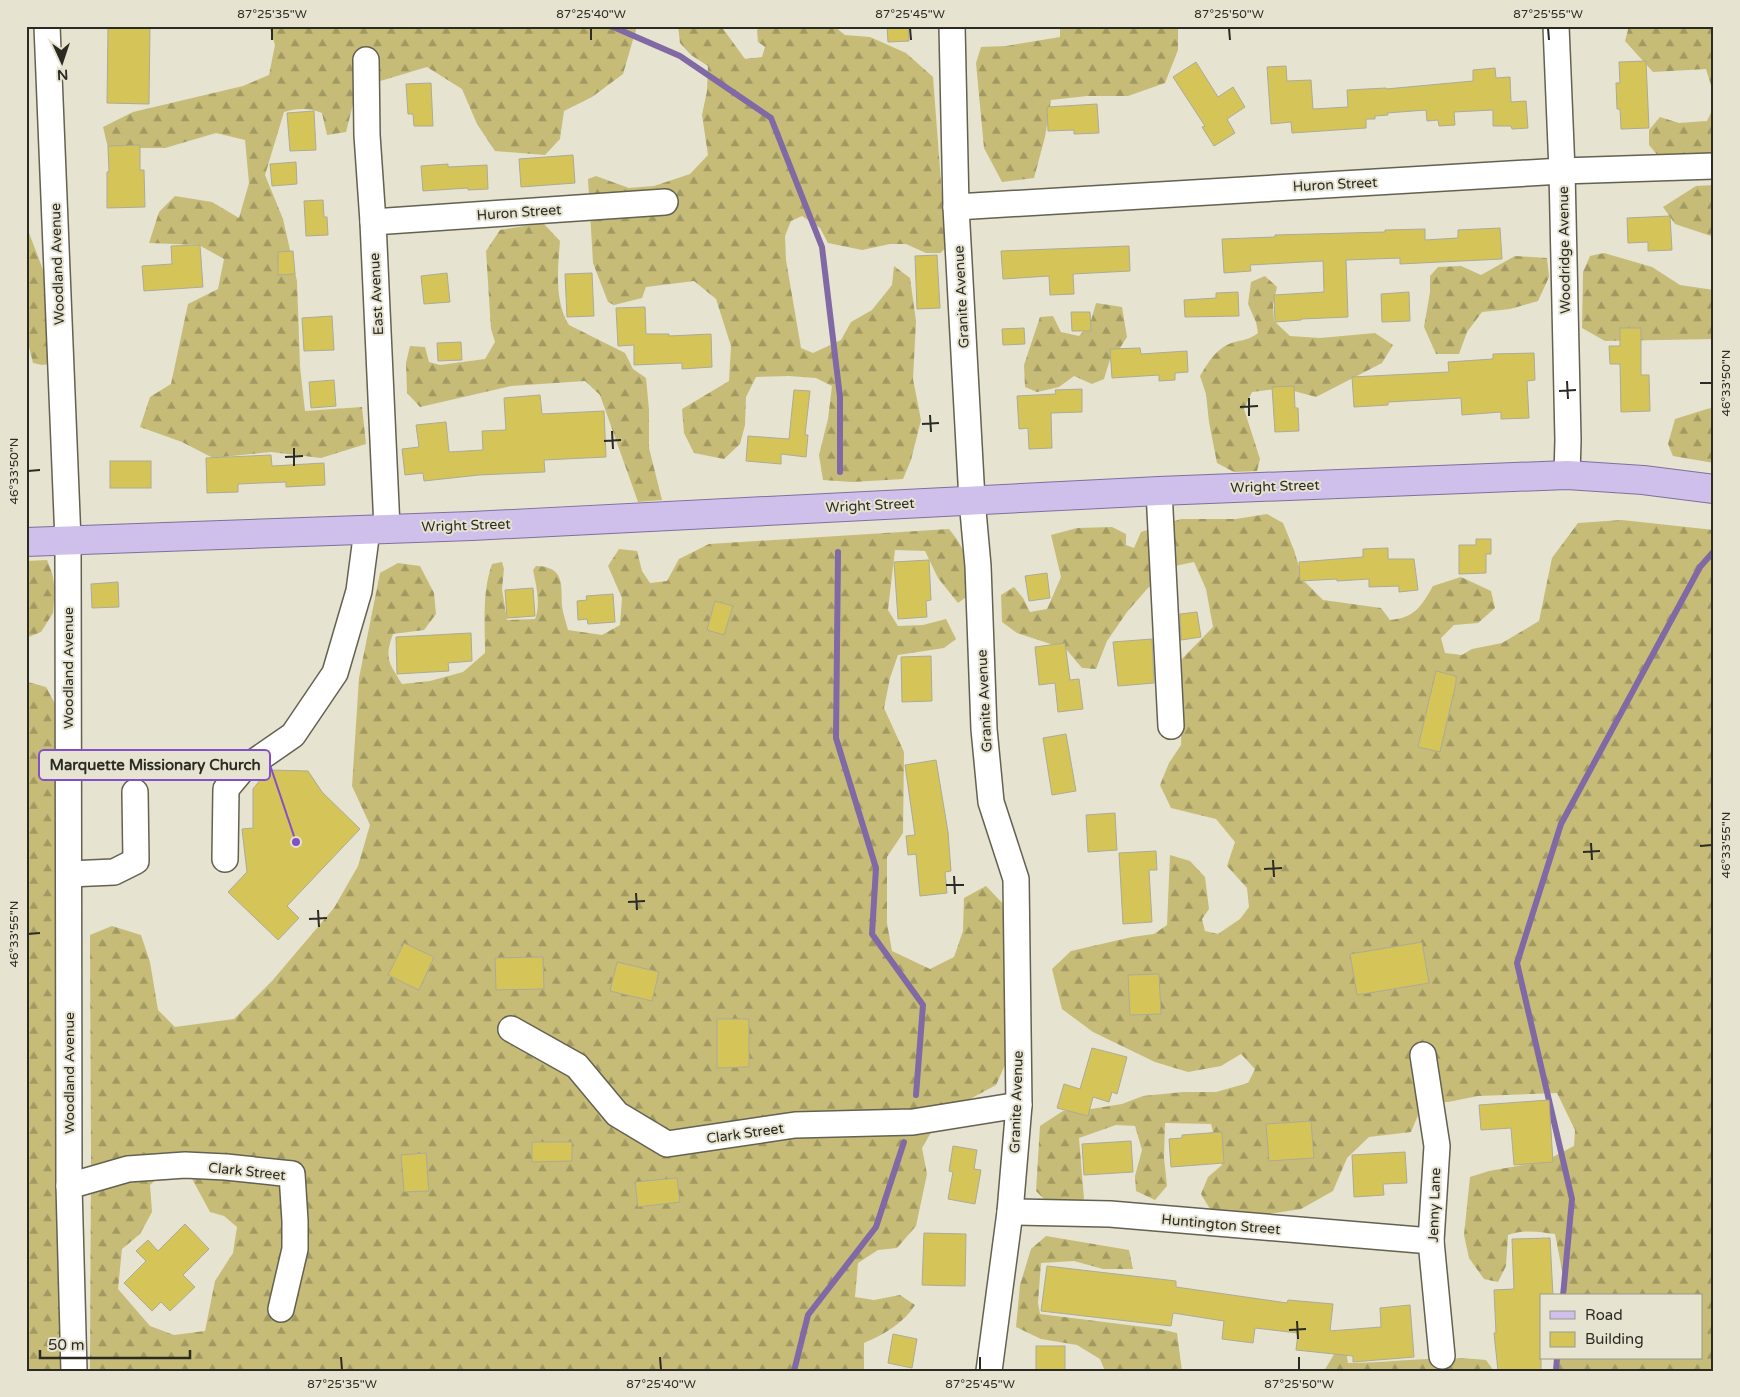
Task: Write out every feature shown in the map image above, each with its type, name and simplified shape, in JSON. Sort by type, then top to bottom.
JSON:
[{"type":"main road","name":"Wright Street","points":[[26,542],[472,526],[1159,491],[1567,475],[1643,480],[1714,488]]},
{"type":"street","name":"Woodland Avenue","points":[[47,26],[68,541],[69,1186],[74,1371]]},
{"type":"street","name":"Granite Avenue","points":[[952,26],[956,207],[972,500],[978,566],[984,729],[991,802],[1016,879],[1019,1105],[1010,1212],[989,1371]]},
{"type":"street","name":"Woodridge Avenue","points":[[1556,26],[1562,171],[1568,440],[1567,475]]},
{"type":"street","name":"East Avenue","points":[[225,859],[226,789],[241,771],[293,735],[336,673],[377,529],[372,222],[367,135],[366,60]]},
{"type":"street","name":"Huron Street","points":[[956,207],[1562,171],[1714,166]]},
{"type":"street","name":"Huron Street","points":[[372,222],[665,202]]},
{"type":"street","points":[[1159,491],[1171,726]]},
{"type":"street","points":[[69,874],[114,872],[136,861],[135,792]]},
{"type":"street","name":"Clark Street","points":[[511,1029],[577,1066],[617,1114],[668,1144],[795,1125],[913,1122],[1019,1105]]},
{"type":"street","name":"Jenny Lane","points":[[1423,1054],[1437,1146],[1431,1241],[1442,1356]]},
{"type":"street","name":"Clark Street","points":[[69,1186],[128,1169],[184,1165],[292,1174],[295,1249],[281,1309]]},
{"type":"street","name":"Huntington Street","points":[[1010,1212],[1110,1214],[1431,1241]]},
{"type":"green space","points":[[269,26],[637,26],[623,74],[592,97],[564,111],[560,139],[545,155],[495,151],[477,124],[462,89],[427,67],[357,88],[346,132],[327,135],[322,113],[317,111],[303,109],[284,112],[265,175],[283,219],[297,281],[300,367],[305,411],[362,407],[366,444],[321,458],[271,452],[213,458],[182,442],[140,427],[150,397],[171,384],[188,304],[218,289],[224,259],[199,245],[149,243],[159,212],[175,196],[212,202],[239,218],[249,183],[245,140],[216,133],[165,148],[108,148],[103,127],[133,112],[243,86],[269,75],[275,45]]},
{"type":"green space","points":[[678,26],[721,26],[745,59],[762,57],[765,47],[758,42],[757,30],[762,26],[834,26],[845,35],[870,37],[906,53],[933,77],[946,248],[940,253],[926,253],[906,244],[890,244],[862,250],[828,243],[820,228],[802,216],[791,221],[785,236],[786,260],[801,348],[813,353],[841,340],[851,322],[872,310],[892,285],[894,266],[910,278],[916,321],[913,379],[921,420],[911,460],[903,479],[852,482],[823,480],[819,455],[828,419],[832,386],[816,378],[789,376],[756,377],[746,397],[745,425],[740,444],[724,459],[694,453],[684,433],[682,409],[729,381],[731,346],[716,299],[694,281],[646,287],[642,298],[614,305],[608,302],[593,263],[588,179],[596,176],[629,188],[654,186],[690,174],[708,155],[702,115],[707,91],[708,66],[691,55],[680,43]]},
{"type":"green space","points":[[1060,26],[1178,26],[1178,50],[1165,83],[1128,96],[1087,96],[1051,100],[1045,137],[1034,178],[1002,182],[984,148],[976,63],[981,47],[1006,46],[1060,37]]},
{"type":"green space","points":[[1629,26],[1714,26],[1714,95],[1706,69],[1653,72],[1625,41]]},
{"type":"green space","points":[[1714,106],[1714,157],[1659,157],[1649,145],[1649,130],[1660,117],[1679,123],[1707,121]]},
{"type":"green space","points":[[1714,185],[1714,237],[1675,224],[1663,207],[1696,186]]},
{"type":"green space","points":[[543,223],[560,241],[559,295],[564,316],[569,325],[625,353],[633,369],[646,378],[649,410],[649,448],[662,500],[638,502],[600,395],[585,381],[511,386],[420,407],[407,393],[406,363],[410,346],[425,347],[429,362],[440,365],[485,359],[495,342],[491,329],[486,251],[500,230]]},
{"type":"green space","points":[[26,231],[29,233],[45,275],[50,364],[33,363],[26,335]]},
{"type":"green space","points":[[1604,253],[1652,267],[1680,285],[1714,290],[1714,339],[1605,341],[1582,328],[1583,272],[1590,256]]},
{"type":"green space","points":[[1515,256],[1547,258],[1549,277],[1538,301],[1510,309],[1482,312],[1467,332],[1459,354],[1436,354],[1424,327],[1430,292],[1430,276],[1438,267],[1461,266],[1481,275]]},
{"type":"green space","points":[[1265,276],[1277,287],[1273,305],[1274,321],[1290,336],[1320,338],[1375,333],[1393,345],[1382,363],[1316,397],[1283,388],[1252,392],[1244,409],[1260,459],[1257,471],[1234,472],[1217,463],[1206,394],[1200,376],[1219,350],[1233,342],[1250,338],[1258,333],[1256,322],[1248,304],[1251,282]]},
{"type":"green space","points":[[1096,303],[1122,307],[1127,337],[1120,348],[1111,356],[1104,379],[1092,384],[1074,376],[1059,387],[1037,392],[1025,387],[1024,365],[1040,317],[1053,316],[1061,332],[1079,336],[1090,324]]},
{"type":"green space","points":[[1714,408],[1714,463],[1673,456],[1668,444],[1675,419]]},
{"type":"green space","points":[[1267,514],[1283,523],[1303,580],[1323,600],[1381,608],[1390,620],[1411,614],[1425,600],[1433,586],[1461,577],[1491,591],[1495,608],[1478,623],[1454,625],[1441,638],[1445,653],[1462,655],[1472,649],[1502,643],[1539,621],[1552,558],[1578,523],[1622,520],[1714,530],[1714,1371],[1553,1371],[1555,1360],[1702,1360],[1702,1294],[1567,1294],[1555,1234],[1526,1232],[1508,1235],[1506,1266],[1498,1282],[1484,1279],[1469,1258],[1464,1235],[1470,1177],[1489,1171],[1545,1161],[1574,1146],[1575,1130],[1557,1093],[1478,1096],[1448,1102],[1424,1101],[1411,1132],[1369,1137],[1347,1158],[1333,1191],[1301,1209],[1269,1214],[1239,1213],[1210,1209],[1201,1194],[1208,1177],[1222,1165],[1211,1124],[1165,1123],[1164,1158],[1167,1186],[1155,1200],[1136,1191],[1135,1176],[1142,1150],[1135,1126],[1116,1125],[1079,1138],[1084,1199],[1070,1205],[1049,1204],[1036,1191],[1040,1126],[1063,1111],[1122,1104],[1143,1096],[1183,1092],[1216,1092],[1248,1083],[1255,1069],[1241,1054],[1221,1066],[1188,1072],[1155,1062],[1093,1032],[1062,1009],[1052,969],[1071,951],[1154,934],[1167,925],[1170,855],[1190,861],[1205,877],[1209,909],[1202,919],[1205,931],[1218,934],[1240,919],[1249,907],[1247,888],[1227,866],[1235,842],[1216,819],[1171,808],[1160,785],[1169,763],[1181,745],[1182,710],[1179,662],[1213,627],[1206,589],[1194,562],[1175,566],[1147,589],[1127,612],[1107,641],[1096,669],[1082,668],[1066,649],[1017,633],[1002,622],[1001,595],[1014,587],[1023,598],[1030,612],[1047,609],[1061,577],[1051,535],[1077,528],[1112,527],[1126,534],[1126,545],[1134,548],[1141,532],[1181,519],[1236,519]]},
{"type":"green space","points":[[949,529],[960,545],[966,560],[969,595],[958,603],[938,578],[925,551],[895,550],[888,610],[898,626],[923,625],[946,619],[956,639],[944,648],[898,655],[890,678],[884,708],[904,752],[903,833],[887,857],[887,923],[892,951],[930,969],[954,957],[963,931],[964,898],[986,886],[1007,908],[1009,1056],[996,1085],[944,1110],[922,1148],[927,1174],[916,1226],[897,1248],[878,1250],[858,1263],[855,1297],[874,1300],[900,1295],[915,1305],[892,1328],[864,1343],[864,1371],[90,1371],[90,935],[112,926],[141,935],[150,962],[158,1010],[175,1027],[234,1019],[272,981],[334,908],[358,866],[370,825],[352,786],[359,678],[380,573],[398,563],[420,566],[434,593],[436,614],[424,630],[393,634],[390,642],[389,660],[402,684],[430,681],[463,672],[485,653],[485,597],[492,564],[502,562],[504,569],[502,589],[507,620],[535,619],[538,601],[533,570],[536,566],[545,567],[557,573],[560,578],[562,609],[568,630],[602,635],[620,625],[622,598],[608,566],[619,549],[637,551],[642,571],[650,583],[667,581],[679,559],[709,544]],"holes":[[[161,1175],[191,1177],[210,1212],[224,1216],[237,1227],[233,1253],[215,1281],[205,1331],[174,1335],[150,1326],[118,1289],[122,1249],[140,1234],[152,1212],[150,1185]]]},
{"type":"green space","points":[[47,560],[55,589],[53,613],[41,632],[26,638],[26,561]]},
{"type":"green space","points":[[26,683],[46,687],[60,713],[62,1371],[26,1371]]},
{"type":"green space","points":[[1046,1236],[1129,1250],[1133,1269],[1103,1269],[1074,1261],[1041,1263],[1038,1303],[1040,1314],[1160,1329],[1177,1333],[1182,1371],[1105,1371],[1100,1359],[1077,1345],[1041,1339],[1016,1327],[1020,1285],[1031,1249]]},
{"type":"green space","points":[[1339,1346],[1346,1351],[1348,1363],[1469,1359],[1486,1360],[1494,1371],[1324,1371]]},
{"type":"building","points":[[108,26],[150,26],[149,104],[107,103]]},
{"type":"building","points":[[887,26],[908,26],[909,41],[888,42]]},
{"type":"building","points":[[1646,61],[1649,128],[1621,129],[1620,109],[1617,109],[1616,83],[1620,83],[1619,62]]},
{"type":"building","points":[[1196,62],[1218,97],[1233,87],[1245,107],[1227,119],[1235,133],[1214,146],[1202,127],[1205,126],[1173,77]]},
{"type":"building","points":[[1286,66],[1287,81],[1311,80],[1313,109],[1348,107],[1347,90],[1386,89],[1473,81],[1473,70],[1495,68],[1496,78],[1510,77],[1511,102],[1526,101],[1528,128],[1512,129],[1511,126],[1493,126],[1493,110],[1454,112],[1455,125],[1439,126],[1438,120],[1427,121],[1426,110],[1387,113],[1388,115],[1375,116],[1375,119],[1366,119],[1366,128],[1292,133],[1291,122],[1271,124],[1267,67]]},
{"type":"building","points":[[431,83],[433,126],[414,126],[413,114],[408,114],[406,84]]},
{"type":"building","points":[[1097,104],[1099,133],[1074,134],[1074,130],[1048,131],[1047,107]]},
{"type":"building","points":[[314,111],[316,150],[290,151],[287,113]]},
{"type":"building","points":[[140,145],[140,170],[144,170],[145,207],[107,208],[108,146]]},
{"type":"building","points":[[573,155],[575,183],[521,187],[519,159]]},
{"type":"building","points":[[296,162],[297,184],[272,186],[270,164]]},
{"type":"building","points":[[448,164],[448,167],[487,165],[488,189],[468,190],[468,188],[423,191],[421,166]]},
{"type":"building","points":[[323,200],[324,217],[327,217],[328,235],[306,236],[304,201]]},
{"type":"building","points":[[1670,216],[1672,250],[1648,251],[1648,242],[1628,243],[1627,218]]},
{"type":"building","points":[[1500,228],[1502,259],[1400,264],[1400,258],[1346,260],[1348,317],[1275,322],[1274,295],[1324,292],[1323,261],[1250,265],[1251,271],[1224,273],[1222,239],[1425,229],[1425,240],[1458,238],[1458,230]]},
{"type":"building","points":[[200,245],[203,287],[144,291],[142,266],[172,264],[171,246]]},
{"type":"building","points":[[1129,246],[1130,271],[1073,274],[1074,294],[1050,295],[1049,276],[1003,279],[1001,251]]},
{"type":"building","points":[[293,251],[295,274],[278,275],[278,252]]},
{"type":"building","points":[[937,255],[940,308],[917,309],[915,256]]},
{"type":"building","points":[[447,273],[450,302],[424,304],[421,276]]},
{"type":"building","points":[[592,273],[594,316],[567,317],[565,274]]},
{"type":"building","points":[[1238,292],[1239,316],[1185,317],[1184,300],[1216,298],[1216,293]]},
{"type":"building","points":[[1409,292],[1410,321],[1382,322],[1381,294]]},
{"type":"building","points":[[645,307],[646,334],[669,334],[669,336],[711,334],[712,367],[682,369],[682,363],[634,365],[634,345],[618,346],[616,308]]},
{"type":"building","points":[[1071,312],[1090,312],[1091,331],[1072,331]]},
{"type":"building","points":[[332,316],[334,350],[304,351],[302,318]]},
{"type":"building","points":[[1024,328],[1025,344],[1003,345],[1002,329]]},
{"type":"building","points":[[1620,328],[1641,328],[1641,375],[1649,375],[1650,411],[1621,412],[1620,364],[1610,364],[1609,346],[1620,346]]},
{"type":"building","points":[[461,342],[462,360],[438,361],[437,343]]},
{"type":"building","points":[[1140,348],[1141,354],[1187,351],[1188,372],[1175,373],[1175,380],[1159,381],[1159,375],[1112,378],[1110,349]]},
{"type":"building","points":[[1534,353],[1535,380],[1527,381],[1529,418],[1501,419],[1501,412],[1462,415],[1461,398],[1388,402],[1388,405],[1354,407],[1352,377],[1449,372],[1448,362],[1493,359],[1493,354]]},
{"type":"building","points":[[334,380],[336,406],[311,408],[309,382]]},
{"type":"building","points":[[1294,386],[1295,408],[1298,408],[1299,431],[1275,432],[1272,387]]},
{"type":"building","points":[[1082,389],[1082,412],[1051,413],[1052,448],[1029,449],[1028,428],[1019,429],[1017,396],[1056,394],[1055,390]]},
{"type":"building","points":[[794,390],[810,391],[805,435],[808,435],[806,457],[781,454],[781,464],[746,461],[748,436],[789,439]]},
{"type":"building","points":[[540,395],[542,414],[604,411],[606,457],[544,460],[545,472],[479,475],[424,481],[423,473],[405,475],[402,449],[419,447],[416,425],[446,422],[449,452],[483,450],[482,431],[506,430],[504,398]]},
{"type":"building","points":[[271,455],[272,466],[324,463],[325,485],[286,487],[286,482],[238,484],[238,492],[207,493],[206,458]]},
{"type":"building","points":[[110,461],[151,461],[151,488],[110,488]]},
{"type":"building","points":[[1476,539],[1491,539],[1491,554],[1486,554],[1486,573],[1459,574],[1459,545],[1476,545]]},
{"type":"building","points":[[1388,548],[1388,559],[1414,559],[1418,590],[1399,592],[1399,586],[1369,587],[1369,579],[1300,581],[1299,562],[1363,557],[1363,549]]},
{"type":"building","points":[[929,560],[931,600],[926,601],[927,617],[898,619],[894,562]]},
{"type":"building","points":[[1047,573],[1050,598],[1029,601],[1025,576]]},
{"type":"building","points":[[118,582],[119,607],[92,608],[91,584]]},
{"type":"building","points":[[533,588],[535,616],[507,618],[505,590]]},
{"type":"building","points":[[613,594],[615,622],[588,624],[587,619],[578,620],[577,601],[587,600],[586,596]]},
{"type":"building","points":[[715,601],[733,606],[724,635],[707,630]]},
{"type":"building","points":[[1197,612],[1201,637],[1181,640],[1180,614]]},
{"type":"building","points":[[471,633],[472,661],[448,663],[449,671],[397,674],[396,637]]},
{"type":"building","points":[[1152,639],[1154,683],[1118,686],[1113,642]]},
{"type":"building","points":[[1065,643],[1070,680],[1079,679],[1083,709],[1058,712],[1055,683],[1039,685],[1035,647]]},
{"type":"building","points":[[931,656],[932,701],[902,702],[901,657]]},
{"type":"building","points":[[1436,671],[1456,676],[1440,752],[1418,747]]},
{"type":"building","points":[[1066,734],[1076,791],[1052,795],[1043,738]]},
{"type":"building","points":[[936,760],[948,832],[951,871],[945,872],[947,893],[920,896],[916,854],[908,855],[906,836],[915,835],[905,765]]},
{"type":"building","points":[[268,770],[308,771],[322,792],[360,829],[287,906],[299,918],[278,940],[228,892],[247,872],[242,829],[253,828],[253,789]]},
{"type":"building","points":[[1115,813],[1117,850],[1088,852],[1086,815]]},
{"type":"building","points":[[1156,851],[1157,870],[1149,870],[1152,922],[1123,924],[1119,853]]},
{"type":"building","points":[[1422,942],[1429,983],[1357,995],[1350,954]]},
{"type":"building","points":[[404,943],[434,957],[419,990],[388,975]]},
{"type":"building","points":[[543,957],[544,989],[496,990],[495,958]]},
{"type":"building","points":[[617,962],[659,972],[652,1001],[610,991]]},
{"type":"building","points":[[1159,974],[1161,1014],[1130,1015],[1128,975]]},
{"type":"building","points":[[717,1019],[749,1019],[749,1067],[717,1068]]},
{"type":"building","points":[[1092,1048],[1127,1057],[1117,1094],[1112,1092],[1109,1102],[1093,1097],[1088,1116],[1057,1108],[1064,1084],[1080,1089]]},
{"type":"building","points":[[1549,1100],[1553,1162],[1514,1165],[1511,1128],[1481,1130],[1479,1105]]},
{"type":"building","points":[[1311,1121],[1314,1158],[1269,1161],[1266,1124]]},
{"type":"building","points":[[1222,1132],[1224,1163],[1171,1167],[1169,1139],[1182,1138],[1182,1135]]},
{"type":"building","points":[[1131,1141],[1133,1172],[1084,1175],[1082,1144]]},
{"type":"building","points":[[532,1142],[572,1142],[572,1161],[532,1162]]},
{"type":"building","points":[[953,1146],[977,1150],[974,1169],[981,1170],[975,1204],[948,1199],[953,1172],[949,1171]]},
{"type":"building","points":[[1405,1152],[1407,1183],[1383,1184],[1384,1195],[1354,1197],[1352,1155]]},
{"type":"building","points":[[426,1153],[429,1191],[404,1192],[401,1155]]},
{"type":"building","points":[[677,1178],[680,1202],[638,1207],[635,1182]]},
{"type":"building","points":[[185,1224],[209,1249],[183,1275],[195,1287],[170,1311],[161,1302],[152,1311],[124,1283],[146,1261],[136,1251],[148,1240],[158,1251]]},
{"type":"building","points":[[924,1233],[966,1234],[965,1286],[922,1285]]},
{"type":"building","points":[[1550,1238],[1553,1294],[1540,1294],[1541,1371],[1498,1371],[1494,1333],[1496,1333],[1494,1290],[1514,1289],[1512,1239]]},
{"type":"building","points":[[1047,1266],[1176,1281],[1176,1287],[1287,1303],[1288,1300],[1333,1304],[1330,1331],[1381,1327],[1380,1308],[1410,1305],[1414,1357],[1353,1362],[1353,1356],[1296,1350],[1298,1333],[1255,1328],[1253,1343],[1222,1339],[1224,1321],[1173,1313],[1171,1326],[1041,1311]]},
{"type":"building","points":[[893,1334],[917,1339],[912,1368],[888,1363]]},
{"type":"building","points":[[1036,1346],[1065,1346],[1065,1371],[1036,1371]]},
{"type":"waterway","points":[[611,26],[680,56],[771,118],[822,247],[840,397],[840,472]]},
{"type":"waterway","points":[[1563,1294],[1572,1199],[1517,963],[1561,824],[1700,567],[1714,551]]},
{"type":"waterway","points":[[838,552],[836,738],[876,868],[872,934],[923,1005],[916,1095]]},
{"type":"waterway","points":[[794,1371],[808,1315],[876,1227],[904,1142]]},
{"type":"waterway","points":[[1556,1371],[1557,1360]]},
{"type":"place","name":"Marquette Missionary Church","points":[[296,842]]}]
